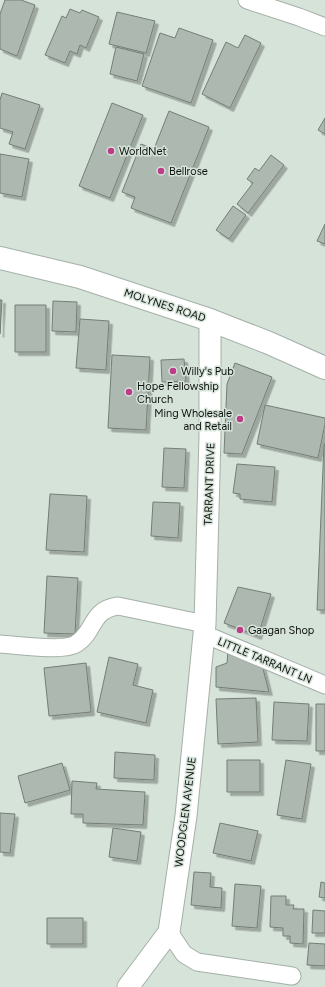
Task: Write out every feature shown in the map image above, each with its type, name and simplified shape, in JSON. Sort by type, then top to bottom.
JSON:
[{"type":"main road","name":"MOLYNES ROAD","points":[[0,258],[80,277],[210,320],[269,343],[325,368]]},
{"type":"street","points":[[247,0],[325,27]]},
{"type":"street","name":"TARRANT DRIVE","points":[[205,629],[210,436],[210,320]]},
{"type":"street","name":"LITTLE TARRANT LN","points":[[0,644],[54,648],[76,644],[85,636],[101,612],[108,608],[118,606],[205,629],[325,686]]},
{"type":"street","name":"WOODGLEN AVENUE","points":[[128,987],[169,932],[186,816],[205,629]]},
{"type":"street","points":[[169,932],[184,954],[198,962],[292,976]]},
{"type":"building","points":[[5,0],[21,0],[35,5],[17,56],[0,49],[0,14]]},
{"type":"building","points":[[70,9],[80,13],[82,10],[99,17],[86,48],[80,45],[77,54],[70,51],[65,63],[45,55],[62,16],[66,18]]},
{"type":"building","points":[[117,12],[155,21],[146,53],[109,44]]},
{"type":"building","points":[[179,28],[213,40],[191,103],[142,86],[160,33],[175,38]]},
{"type":"building","points":[[245,35],[261,43],[230,108],[202,94],[226,42],[238,48]]},
{"type":"building","points":[[116,47],[144,54],[137,81],[110,74]]},
{"type":"building","points":[[2,93],[40,105],[25,149],[9,144],[13,132],[0,128],[0,100]]},
{"type":"building","name":"WorldNet","points":[[112,103],[143,115],[110,198],[79,186]]},
{"type":"building","name":"Bellrose","points":[[169,111],[209,127],[171,223],[131,208],[135,197],[122,192],[141,144],[154,149]]},
{"type":"building","points":[[325,118],[325,134],[318,130]]},
{"type":"building","points":[[0,154],[29,159],[22,197],[0,193]]},
{"type":"building","points":[[271,155],[284,165],[248,213],[237,204],[253,183],[247,179],[255,168],[259,171]]},
{"type":"building","points":[[233,206],[246,215],[229,239],[216,230]]},
{"type":"building","points":[[325,224],[325,244],[317,241]]},
{"type":"building","points":[[0,300],[2,300],[0,334]]},
{"type":"building","points":[[53,301],[77,302],[76,332],[52,331]]},
{"type":"building","points":[[15,305],[46,305],[46,352],[15,352]]},
{"type":"building","points":[[80,319],[109,321],[106,370],[76,368]]},
{"type":"building","name":"Hope Fellowship Church","points":[[112,355],[150,357],[146,430],[108,428]]},
{"type":"building","name":"Willy's Pub","points":[[184,359],[186,381],[162,382],[161,360]]},
{"type":"building","name":"Ming Wholesale and Retail","points":[[235,363],[272,377],[242,454],[224,453],[227,384]]},
{"type":"building","points":[[265,405],[325,418],[318,458],[257,444]]},
{"type":"building","points":[[324,444],[325,610],[317,610]]},
{"type":"building","points":[[164,448],[186,449],[184,488],[162,487]]},
{"type":"building","points":[[237,464],[275,467],[272,502],[240,499],[240,494],[233,493]]},
{"type":"building","points":[[50,494],[87,496],[84,552],[46,550]]},
{"type":"building","points":[[153,502],[180,503],[178,538],[151,536]]},
{"type":"building","points":[[47,576],[78,578],[75,634],[44,633]]},
{"type":"building","points":[[238,587],[271,594],[258,636],[224,623]]},
{"type":"building","points":[[228,650],[261,661],[269,692],[216,687],[216,667],[227,663]]},
{"type":"building","points":[[109,657],[138,664],[133,685],[153,690],[146,723],[97,712]]},
{"type":"building","points":[[86,663],[91,712],[49,716],[44,668]]},
{"type":"building","points":[[256,698],[258,742],[218,744],[216,699]]},
{"type":"building","points":[[274,702],[309,704],[307,741],[272,740]]},
{"type":"building","points":[[316,704],[325,704],[325,751],[316,751]]},
{"type":"building","points":[[115,752],[155,755],[154,780],[114,778]]},
{"type":"building","points":[[227,760],[260,760],[260,792],[227,792]]},
{"type":"building","points":[[286,760],[311,764],[302,819],[277,815]]},
{"type":"building","points":[[62,763],[70,790],[25,803],[18,776]]},
{"type":"building","points":[[72,781],[97,783],[96,789],[145,792],[143,825],[83,823],[83,814],[71,814]]},
{"type":"building","points":[[0,813],[15,814],[10,853],[0,852]]},
{"type":"building","points":[[220,823],[258,831],[251,861],[213,853]]},
{"type":"building","points":[[113,828],[141,832],[137,861],[109,857]]},
{"type":"building","points":[[194,872],[211,873],[210,887],[222,888],[221,908],[191,905]]},
{"type":"building","points":[[321,882],[325,883],[325,898],[319,897]]},
{"type":"building","points":[[235,884],[261,886],[257,928],[232,926]]},
{"type":"building","points":[[271,896],[286,896],[286,905],[294,905],[293,909],[304,909],[303,944],[290,943],[290,936],[283,936],[283,928],[270,927]]},
{"type":"building","points":[[313,910],[325,911],[325,933],[312,933]]},
{"type":"building","points":[[47,918],[83,918],[83,944],[47,944]]},
{"type":"building","points":[[309,943],[325,944],[325,966],[307,965]]},
{"type":"place","name":"WorldNet","points":[[111,151]]},
{"type":"place","name":"Bellrose","points":[[161,171]]},
{"type":"place","name":"Willy's Pub","points":[[173,371]]},
{"type":"place","name":"Hope Fellowship Church","points":[[129,392]]},
{"type":"place","name":"Ming Wholesale and Retail","points":[[240,419]]},
{"type":"place","name":"Gaagan Shop","points":[[240,630]]}]
